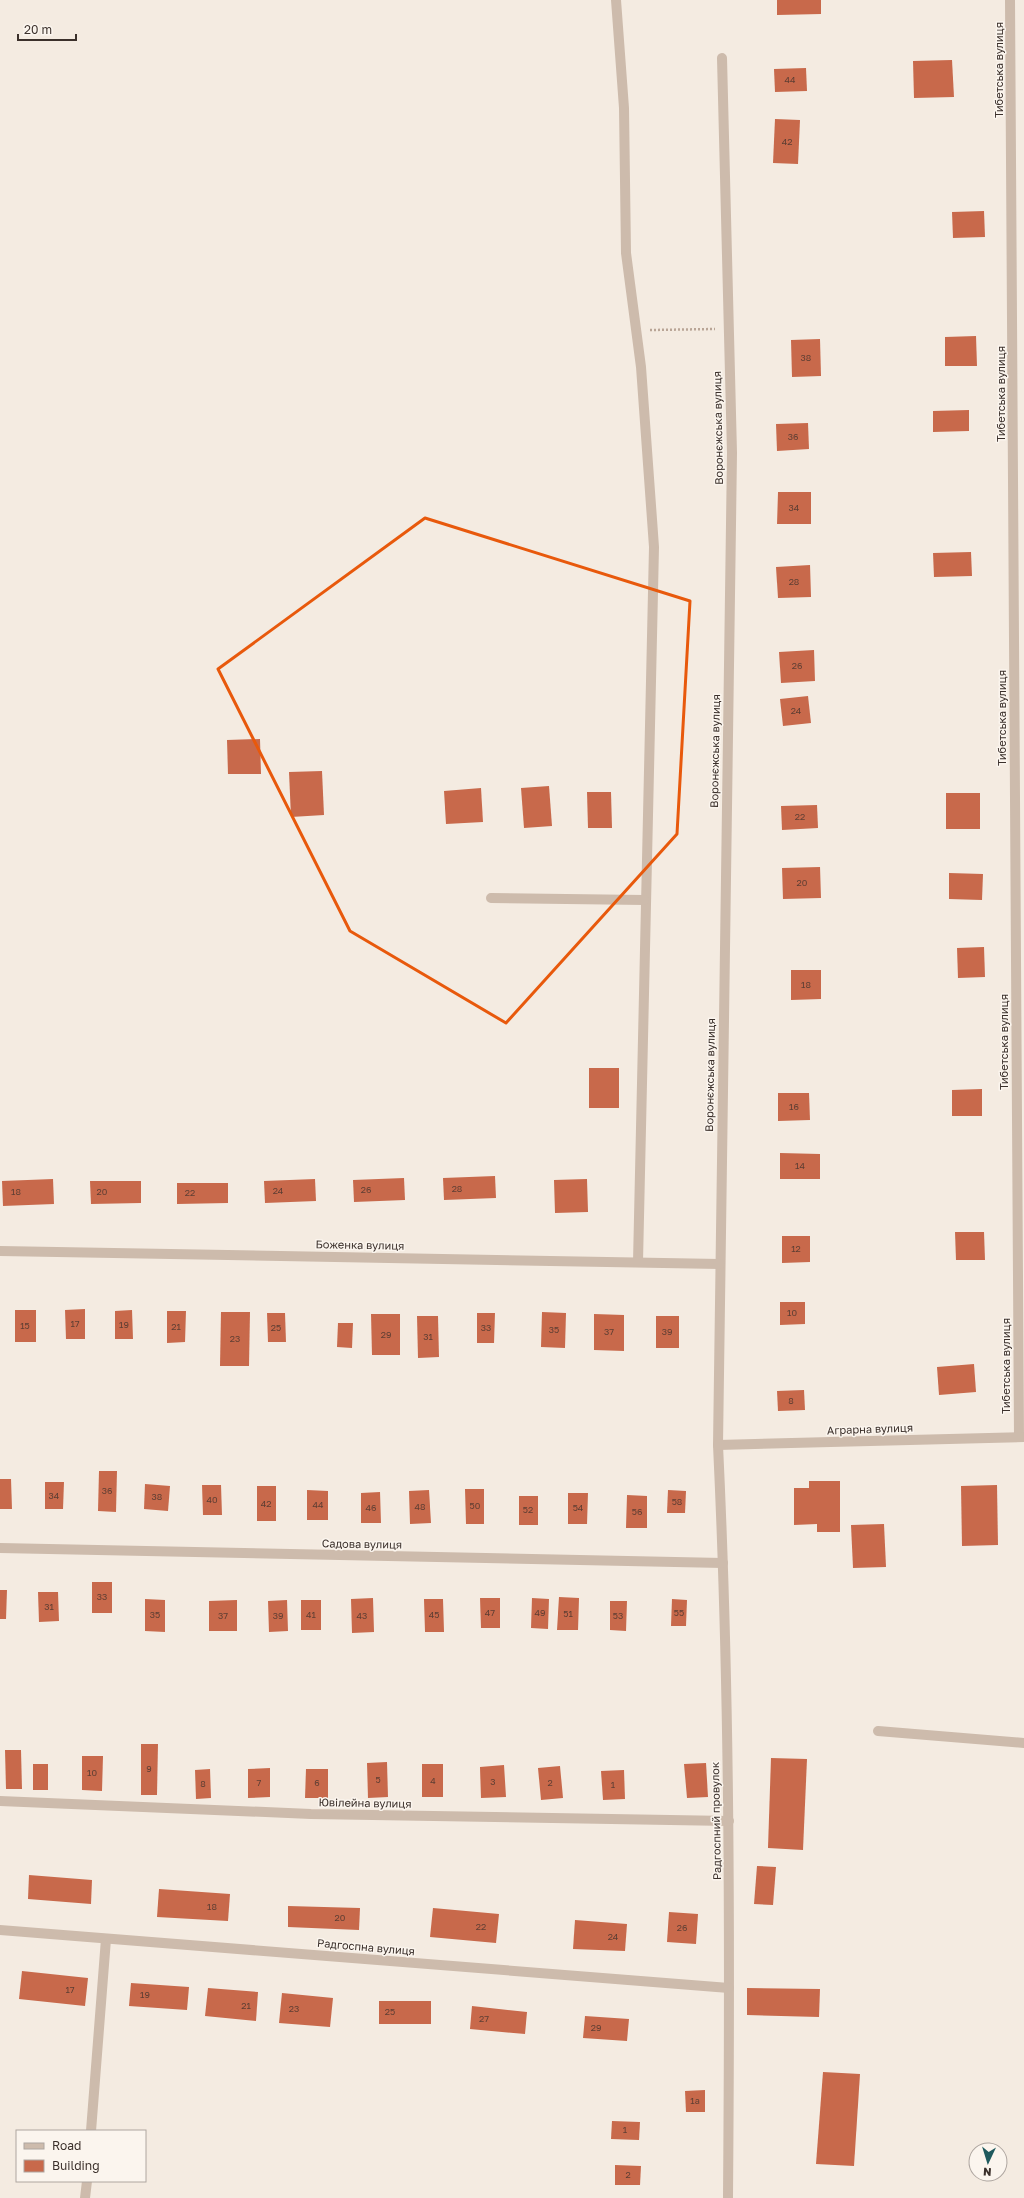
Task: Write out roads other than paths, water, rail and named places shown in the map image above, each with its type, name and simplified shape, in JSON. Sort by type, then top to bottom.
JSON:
[{"type":"street","points":[[616,0],[624,108],[626,253],[636,330],[654,547],[651,731],[644,900],[638,1262]]},
{"type":"street","name":"Тибетська вулиця","points":[[1010,0],[1021,1437]]},
{"type":"street","name":"Воронєжська вулиця","points":[[718,1445],[732,454],[722,58]]},
{"type":"street","points":[[491,898],[644,900]]},
{"type":"street","name":"Боженка вулиця","points":[[0,1251],[720,1264]]},
{"type":"street","name":"Аграрна вулиця","points":[[718,1445],[1021,1437]]},
{"type":"street","name":"Радгоспний провулок","points":[[718,1445],[723,1563],[729,1820],[728,2198]]},
{"type":"street","name":"Садова вулиця","points":[[0,1548],[723,1563]]},
{"type":"street","points":[[878,1731],[1024,1743]]},
{"type":"street","name":"Ювілейна вулиця","points":[[0,1801],[311,1814],[729,1820]]},
{"type":"street","name":"Радгоспна вулиця","points":[[0,1930],[729,1988]]},
{"type":"street","points":[[91,2130],[106,1939]]},
{"type":"street","points":[[85,2198],[87,2182]]}]
